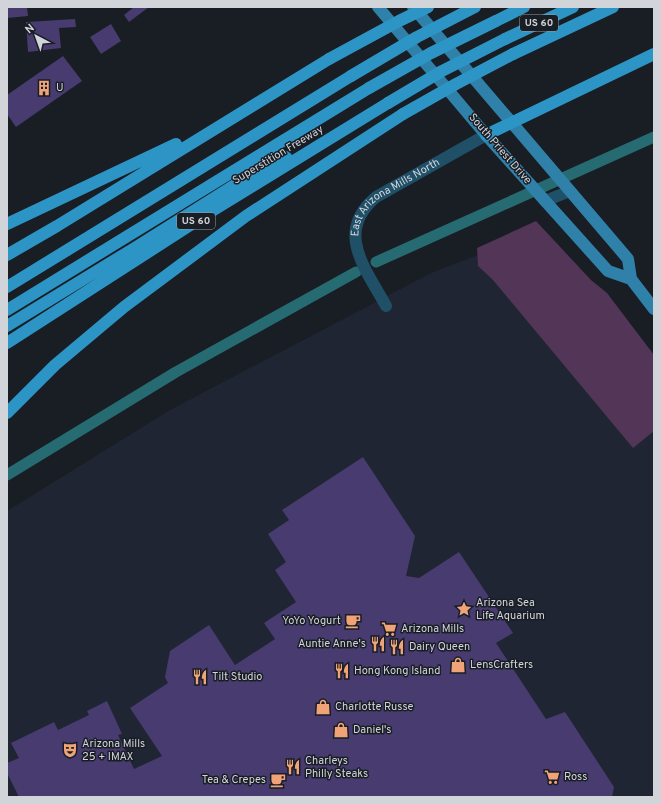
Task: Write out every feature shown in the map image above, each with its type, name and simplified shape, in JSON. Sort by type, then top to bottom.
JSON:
[{"type":"highway","points":[[7,254],[329,60],[399,21],[428,7]]},
{"type":"highway","points":[[7,287],[100,228],[351,76],[417,37],[475,7]]},
{"type":"highway","points":[[7,310],[369,88],[431,53],[524,7]]},
{"type":"highway","name":"Superstition Freeway","points":[[7,343],[212,211],[388,103],[442,71],[573,7]]},
{"type":"highway","points":[[7,414],[55,365],[124,307],[246,216],[403,114],[513,54],[613,7]]},
{"type":"highway","points":[[486,135],[654,54]]},
{"type":"highway","points":[[7,326],[241,181],[388,103]]},
{"type":"highway","points":[[7,224],[242,112]]},
{"type":"main road","name":"South Priest Drive","points":[[378,7],[486,135],[608,271],[631,279]]},
{"type":"main road","points":[[413,7],[628,259],[631,279],[654,309]]},
{"type":"street","name":"East Arizona Mills North","points":[[386,306],[371,279],[355,244],[355,229],[357,220],[376,196],[486,135]]},
{"type":"street","points":[[544,199],[568,189]]},
{"type":"shaded area","points":[[536,221],[591,280],[607,293],[654,355],[654,431],[633,448],[493,280],[478,266],[477,248]]},
{"type":"shaded area","name":"Arizona Mills","points":[[478,255],[654,366],[654,797],[7,797],[7,511],[170,410],[431,273]]},
{"type":"building","points":[[7,7],[27,7],[28,16],[7,18]]},
{"type":"building","points":[[134,7],[149,7],[129,22],[124,15]]},
{"type":"building","points":[[75,19],[76,27],[59,28],[61,48],[28,52],[26,22]]},
{"type":"building","points":[[111,24],[121,41],[101,54],[90,37]]},
{"type":"building","name":"U","points":[[63,56],[82,81],[16,127],[7,114],[7,95]]},
{"type":"building","name":"Arizona Mills","points":[[363,457],[415,536],[406,576],[419,578],[459,552],[513,633],[496,643],[546,719],[565,712],[614,787],[612,797],[19,797],[7,773],[7,763],[19,758],[11,743],[54,722],[58,730],[89,715],[87,711],[107,701],[122,734],[118,735],[134,769],[162,756],[130,708],[168,683],[165,677],[170,651],[209,625],[235,665],[275,639],[264,623],[296,602],[275,570],[286,562],[268,534],[289,520],[282,510]]},
{"type":"waterway","points":[[376,262],[654,137]]},
{"type":"waterway","points":[[7,475],[176,372],[356,272]]},
{"type":"place","name":"U","points":[[44,88]]},
{"type":"place","name":"Arizona Sea Life Aquarium","points":[[464,609]]},
{"type":"place","name":"YoYo Yogurt","points":[[353,621]]},
{"type":"place","name":"Arizona Mills","points":[[389,629]]},
{"type":"place","name":"Auntie Anne's","points":[[378,644]]},
{"type":"place","name":"Dairy Queen","points":[[397,647]]},
{"type":"place","name":"LensCrafters","points":[[458,665]]},
{"type":"place","name":"Hong Kong Island","points":[[342,671]]},
{"type":"place","name":"Tilt Studio","points":[[200,677]]},
{"type":"place","name":"Charlotte Russe","points":[[323,707]]},
{"type":"place","name":"Daniel's","points":[[341,730]]},
{"type":"place","name":"Arizona Mills 25 + IMAX","points":[[70,750]]},
{"type":"place","name":"Charleys Philly Steaks","points":[[293,767]]},
{"type":"place","name":"Ross","points":[[552,777]]},
{"type":"place","name":"Tea & Crepes","points":[[278,780]]}]
